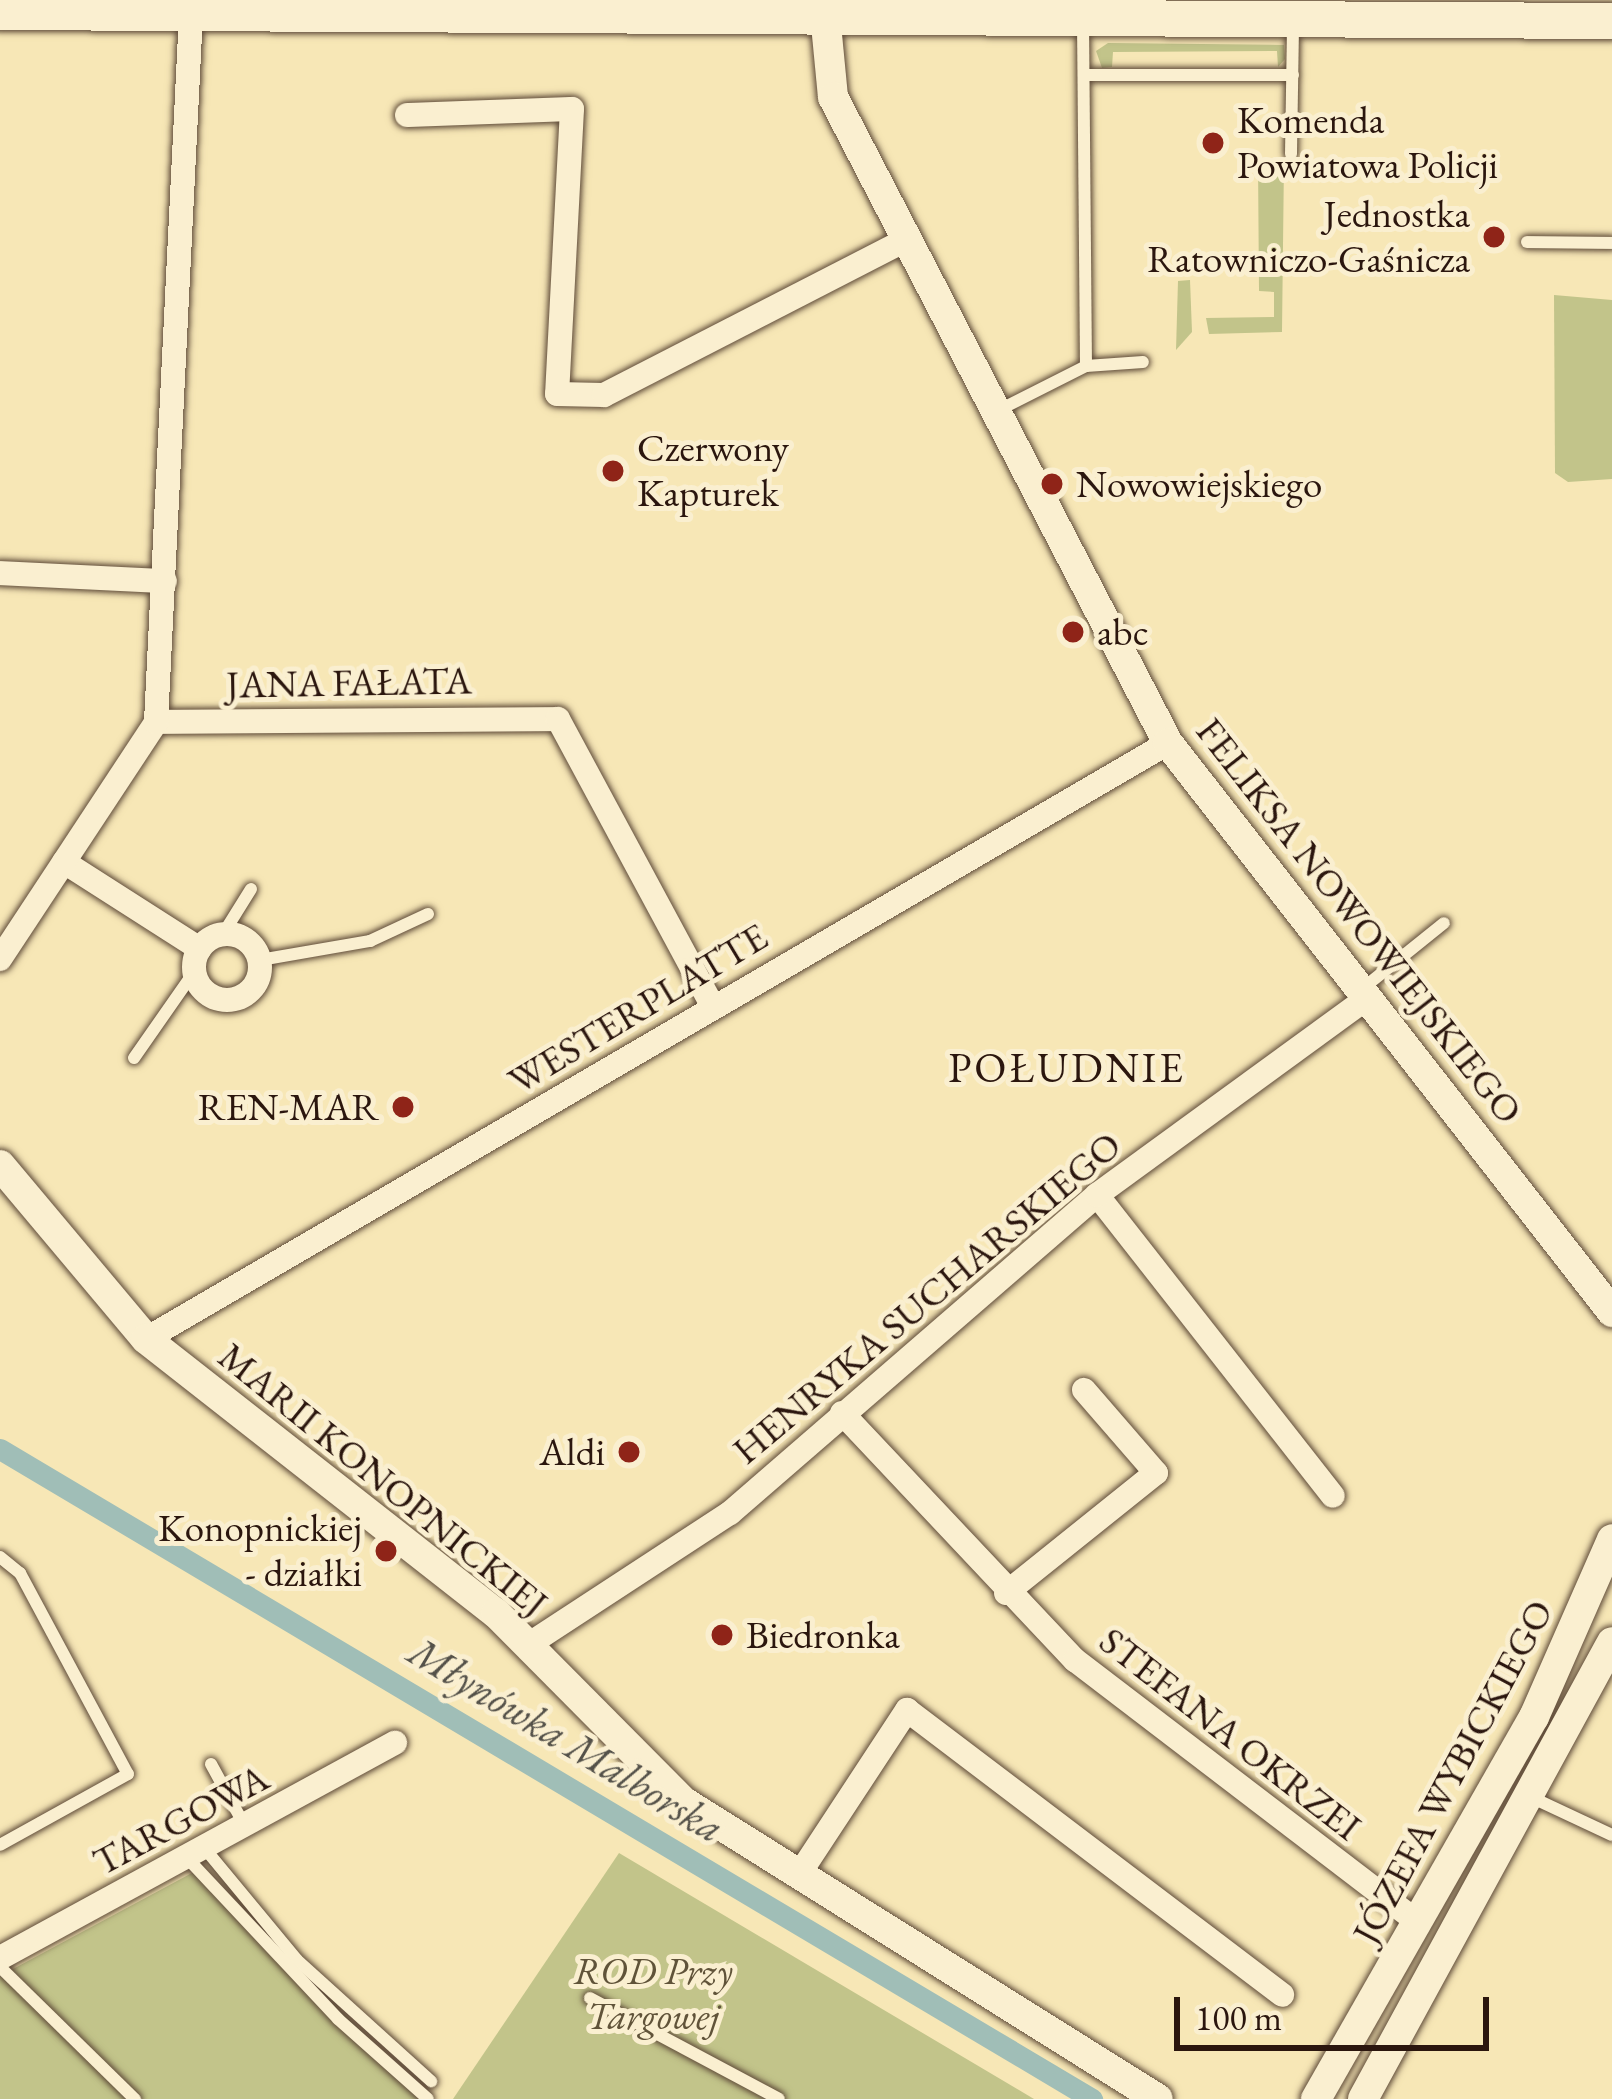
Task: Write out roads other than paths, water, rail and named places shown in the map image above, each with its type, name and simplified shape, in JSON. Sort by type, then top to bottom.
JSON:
[{"type":"main road","points":[[0,12],[125,7],[191,14],[1084,14],[1612,20]]},
{"type":"street","points":[[0,959],[156,722],[191,14]]},
{"type":"street","name":"FELIKSA NOWOWIEJSKIEGO","points":[[825,14],[826,79],[1168,743],[1572,1253],[1612,1312]]},
{"type":"street","points":[[406,115],[572,109],[557,394],[604,395],[908,239]]},
{"type":"street","points":[[0,573],[165,581]]},
{"type":"street","name":"JANA FAŁATA","points":[[156,722],[543,717],[565,726],[712,1005]]},
{"type":"street","name":"WESTERPLATTE","points":[[146,1339],[1168,743]]},
{"type":"street","points":[[64,862],[197,960],[208,994],[233,1000],[255,986],[260,960],[249,942],[223,934],[197,960]]},
{"type":"street","name":"HENRYKA SUCHARSKIEGO","points":[[528,1645],[730,1513],[1097,1195],[1364,994]]},
{"type":"street","name":"MARII KONOPNICKIEJ","points":[[0,1165],[146,1339],[528,1645],[666,1787],[798,1876],[1158,2099]]},
{"type":"street","points":[[1097,1195],[1334,1496]]},
{"type":"street","name":"FELIKSA NOWOWIEJSKIEGO","points":[[1572,1253],[1612,1275]]},
{"type":"street","points":[[1006,1593],[1156,1473],[1084,1390]]},
{"type":"street","name":"STEFANA OKRZEI","points":[[842,1412],[1006,1593],[1146,1719],[1418,1922]]},
{"type":"street","name":"JÓZEFA WYBICKIEGO","points":[[1316,2099],[1569,1647],[1612,1539]]},
{"type":"street","name":"JÓZEFA WYBICKIEGO","points":[[1363,2099],[1609,1658]]},
{"type":"street","points":[[798,1876],[907,1710],[1282,1995]]},
{"type":"street","name":"TARGOWA","points":[[0,1958],[395,1743]]},
{"type":"lane","points":[[1084,14],[1086,366]]},
{"type":"lane","points":[[1291,154],[1293,16]]},
{"type":"lane","points":[[1084,82],[1293,75]]},
{"type":"lane","points":[[1527,242],[1612,243]]},
{"type":"lane","points":[[999,410],[1086,366],[1143,362]]},
{"type":"lane","points":[[223,934],[251,890]]},
{"type":"lane","points":[[260,960],[370,941],[428,914]]},
{"type":"lane","points":[[1364,994],[1444,922]]},
{"type":"lane","points":[[134,1058],[197,960]]},
{"type":"lane","points":[[0,1557],[20,1573],[128,1774],[0,1844]]},
{"type":"lane","points":[[1569,1647],[1609,1658]]},
{"type":"lane","points":[[211,1764],[245,1827]]},
{"type":"lane","points":[[1533,1798],[1610,1830]]},
{"type":"lane","points":[[197,1854],[297,1960],[431,2081]]},
{"type":"lane","points":[[197,1854],[338,2019],[428,2099]]},
{"type":"lane","points":[[0,1967],[135,2099]]},
{"type":"lane","points":[[590,1998],[779,2099]]},
{"type":"waterway","name":"Młynówka Malborska","points":[[0,1449],[1092,2099]]},
{"type":"place","name":"Komenda Powiatowa Policji","points":[[1213,143]]},
{"type":"place","name":"Jednostka Ratowniczo-Gaśnicza","points":[[1494,237]]},
{"type":"place","name":"Czerwony Kapturek","points":[[613,471]]},
{"type":"place","name":"Nowowiejskiego","points":[[1052,484]]},
{"type":"place","name":"abc","points":[[1073,632]]},
{"type":"place","name":"REN-MAR","points":[[403,1107]]},
{"type":"place","name":"Aldi","points":[[629,1452]]},
{"type":"place","name":"Konopnickiej - działki","points":[[386,1551]]},
{"type":"place","name":"Biedronka","points":[[722,1635]]},
{"type":"district","name":"POŁUDNIE","points":[[1067,1068]]},
{"type":"park label","name":"ROD Przy Targowej","points":[[653,1994]]}]
